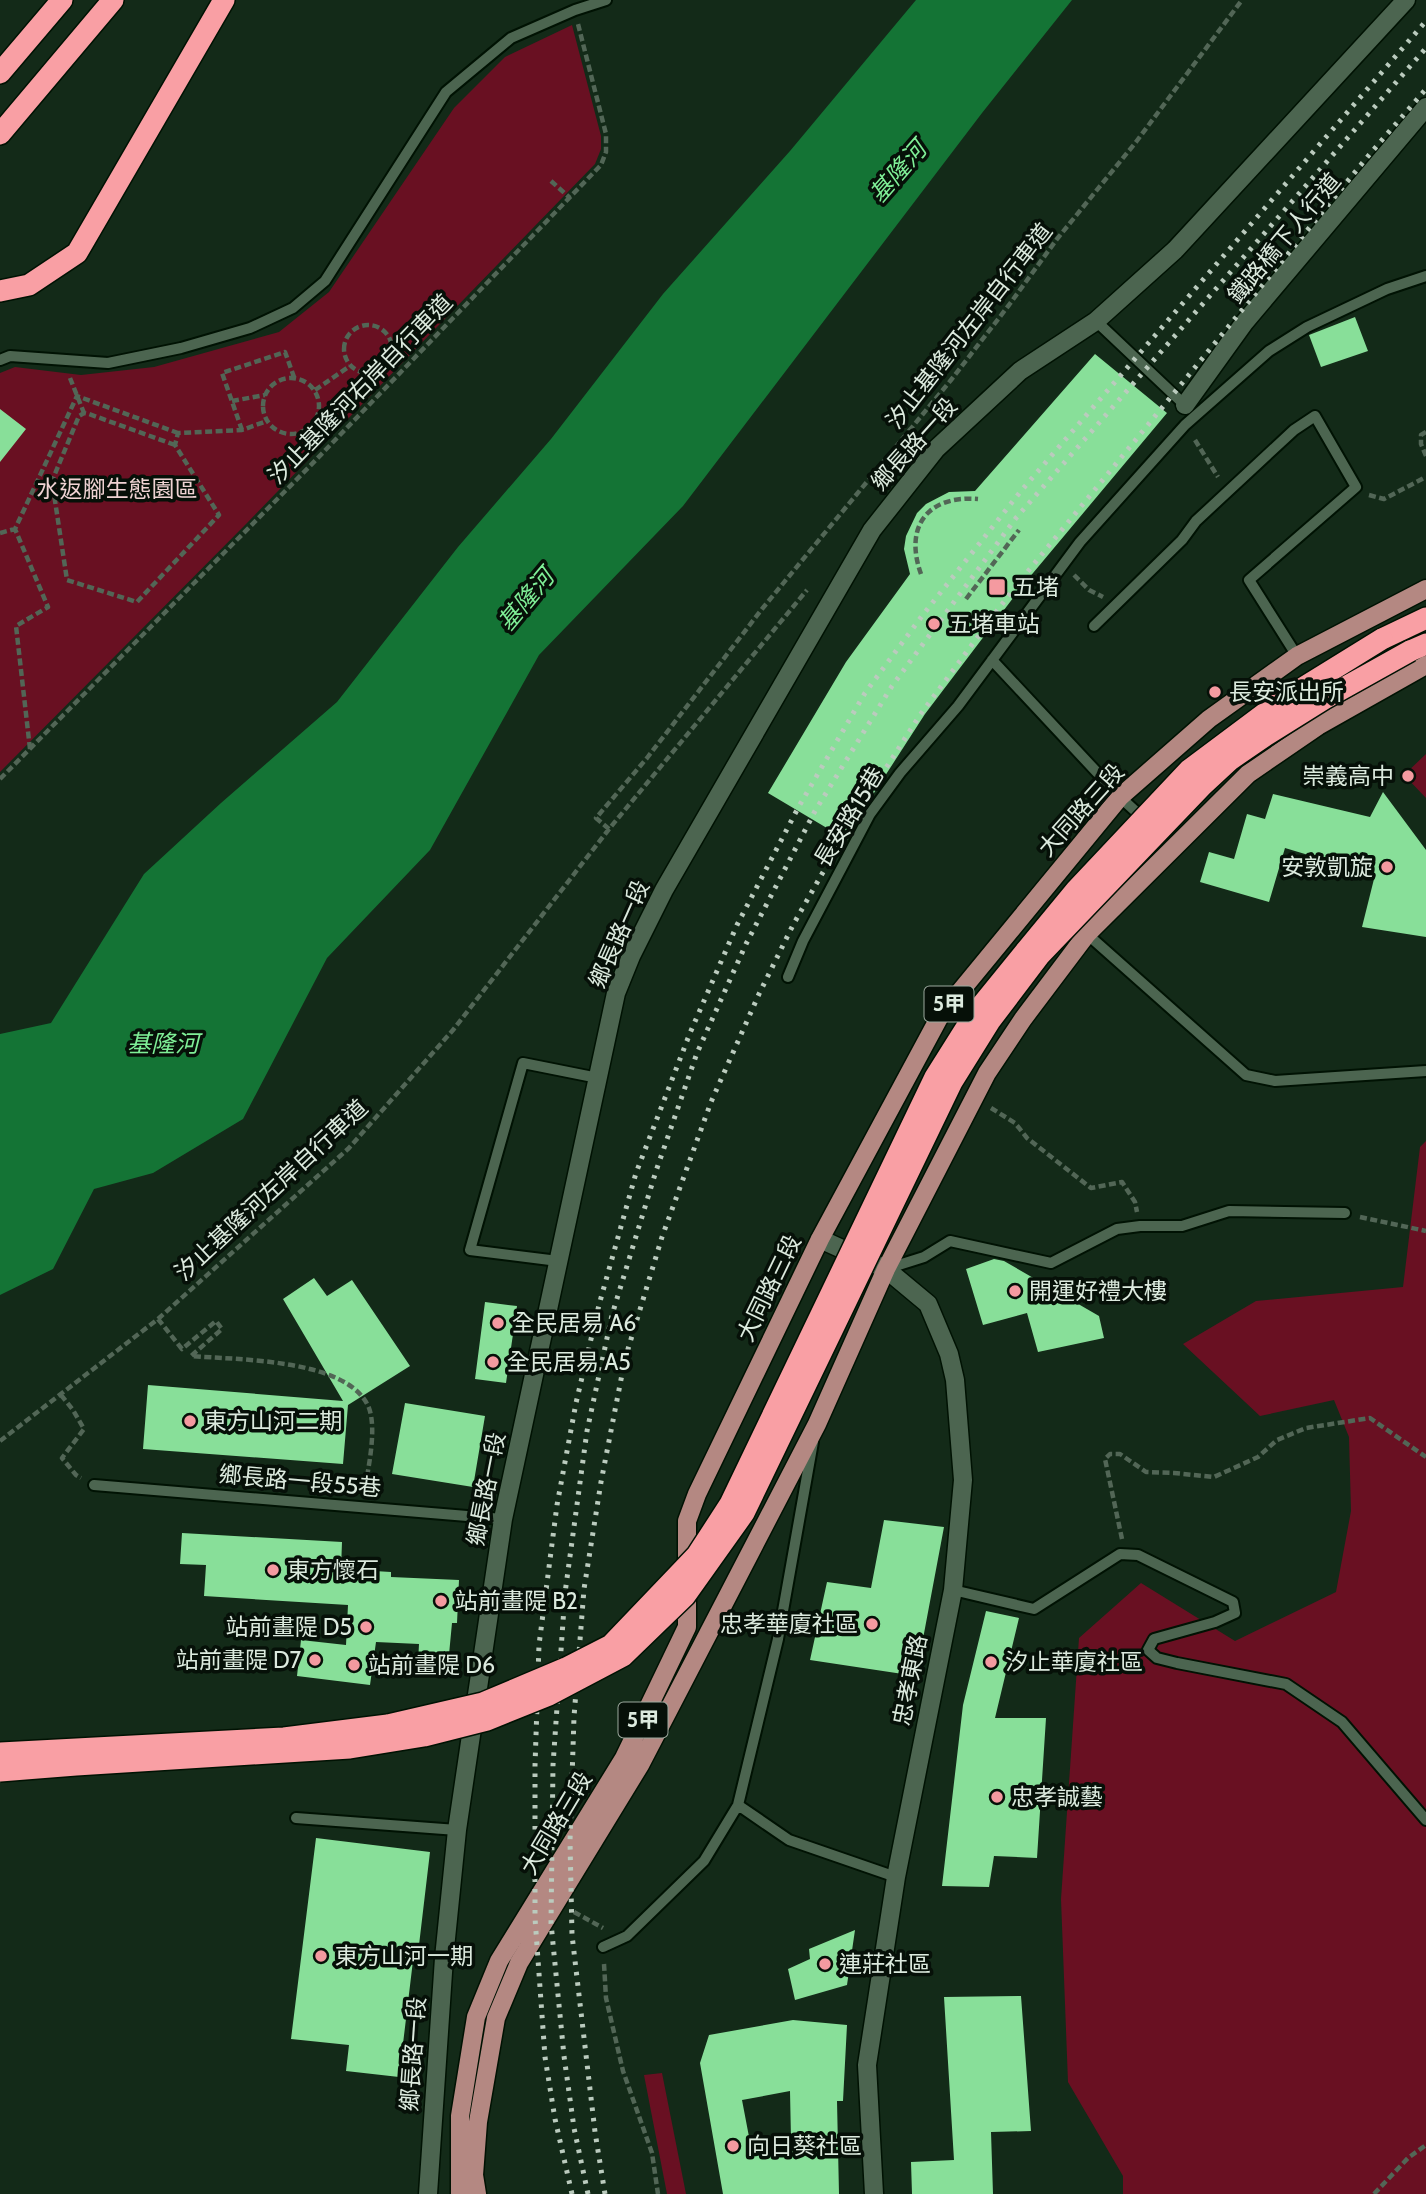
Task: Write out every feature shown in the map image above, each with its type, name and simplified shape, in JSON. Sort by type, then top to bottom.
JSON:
[{"type":"highway","points":[[0,73],[62,0]]},
{"type":"highway","points":[[0,134],[113,0]]},
{"type":"highway","points":[[0,291],[29,285],[76,253],[224,0]]},
{"type":"highway","points":[[0,275],[29,285]]},
{"type":"highway","points":[[0,1753],[284,1738],[387,1725],[483,1703],[566,1668],[611,1645],[697,1555],[730,1504],[935,1077],[976,1012],[1076,890],[1189,770],[1280,702],[1382,639],[1426,618]]},
{"type":"highway","points":[[0,1772],[350,1748],[424,1736],[487,1720],[536,1700],[623,1656],[685,1596],[744,1513],[953,1082],[990,1021],[1040,955],[1154,834],[1230,760],[1325,699],[1421,653]]},
{"type":"main road","name":"大同路三段","points":[[460,2194],[460,2116],[476,2017],[499,1961],[625,1758],[687,1627],[687,1521],[697,1494],[820,1239],[940,1016],[1120,797],[1209,719],[1297,656],[1426,589]]},
{"type":"main road","name":"大同路三段","points":[[477,2194],[474,2175],[478,2122],[496,2018],[519,1963],[640,1765],[817,1424],[886,1269],[987,1073],[1023,1019],[1087,934],[1248,774],[1421,653]]},
{"type":"street","name":"鄉長路一段","points":[[428,2194],[444,1958],[457,1830],[503,1519],[616,993],[631,956],[664,890],[872,530],[936,449],[1020,371],[1096,321],[1175,250],[1406,0]]},
{"type":"street","name":"鐵路橋下人行道","points":[[1190,410],[1244,323],[1426,107]]},
{"type":"street","name":"忠孝東路","points":[[820,1239],[886,1269],[928,1304],[949,1354],[956,1380],[963,1479],[953,1590],[895,1877],[867,2065],[873,2194]]},
{"type":"lane","points":[[0,360],[10,356],[108,363],[181,348],[250,328],[293,308],[325,281],[446,92],[511,38],[575,10],[606,0]]},
{"type":"lane","name":"長安路15巷","points":[[788,976],[870,814],[900,773],[958,706],[1080,542],[1185,425],[1190,410],[1269,351],[1307,327],[1387,289],[1426,276]]},
{"type":"lane","points":[[1096,321],[1190,410]]},
{"type":"lane","points":[[1094,626],[1182,540],[1196,521],[1294,430],[1315,416],[1356,487],[1249,580],[1297,656]]},
{"type":"lane","points":[[992,660],[1120,797],[1174,848]]},
{"type":"lane","points":[[1087,934],[1246,1075],[1275,1081],[1426,1071]]},
{"type":"lane","points":[[558,1261],[470,1250],[523,1063],[598,1078]]},
{"type":"lane","points":[[886,1269],[924,1256],[950,1241],[1051,1263],[1117,1229],[1182,1226],[1229,1211],[1345,1213]]},
{"type":"lane","points":[[603,1947],[627,1936],[704,1861],[738,1805],[778,1639],[817,1424]]},
{"type":"lane","name":"鄉長路一段55巷","points":[[94,1485],[503,1519]]},
{"type":"lane","points":[[953,1590],[1034,1609],[1120,1553],[1138,1555],[1233,1602],[1235,1613],[1215,1622],[1154,1639],[1148,1650],[1157,1658],[1286,1684],[1342,1722],[1426,1820]]},
{"type":"lane","points":[[738,1805],[789,1840],[895,1877]]},
{"type":"lane","points":[[296,1818],[457,1830]]},
{"type":"path","name":"汐止基隆河左岸自行車道","points":[[609,829],[596,818],[647,758],[762,609],[951,380],[1057,239],[1136,142],[1242,0]]},
{"type":"path","name":"汐止基隆河右岸自行車道","points":[[0,779],[601,165],[606,152],[606,134],[575,10]]},
{"type":"path","points":[[551,181],[570,198]]},
{"type":"path","points":[[376,327],[388,336],[392,352],[390,359],[379,371],[364,373],[350,366],[344,351],[348,336],[354,330],[376,327]]},
{"type":"path","points":[[242,430],[222,373],[285,352],[294,377]]},
{"type":"path","points":[[63,360],[84,413],[175,445],[219,515],[137,602],[67,580],[52,481],[79,416],[84,413]]},
{"type":"path","points":[[315,390],[350,366]]},
{"type":"path","points":[[294,377],[315,390],[320,407],[314,424],[307,429],[290,434],[273,428],[267,421],[263,404],[265,395],[276,382],[294,377]]},
{"type":"path","points":[[232,401],[265,395]]},
{"type":"path","points":[[77,396],[178,433],[242,430],[267,421]]},
{"type":"path","points":[[0,533],[15,528],[77,396]]},
{"type":"path","points":[[1185,425],[1211,465],[1221,491],[1229,490]]},
{"type":"path","points":[[1426,432],[1421,435],[1421,444],[1426,456]]},
{"type":"path","points":[[175,445],[178,433]]},
{"type":"path","points":[[1356,487],[1370,496],[1384,499],[1426,477]]},
{"type":"path","points":[[921,574],[914,555],[915,536],[924,517],[939,504],[958,497],[978,499]]},
{"type":"path","points":[[15,528],[48,607],[16,626],[30,750]]},
{"type":"path","points":[[966,598],[1019,530]]},
{"type":"path","points":[[1063,565],[1088,590],[1119,602]]},
{"type":"path","name":"汐止基隆河左岸自行車道","points":[[0,1441],[158,1319],[349,1148],[453,1030],[609,829],[807,590]]},
{"type":"path","points":[[975,1098],[1014,1123],[1027,1138],[1091,1188],[1122,1182],[1135,1202],[1140,1226]]},
{"type":"path","points":[[1345,1213],[1426,1231]]},
{"type":"path","points":[[158,1319],[182,1349],[216,1321],[222,1329],[191,1356],[301,1365],[341,1380],[361,1396],[369,1409],[371,1443],[362,1507]]},
{"type":"path","points":[[61,1395],[84,1429],[62,1458],[75,1475],[94,1485]]},
{"type":"path","points":[[1120,1553],[1122,1536],[1105,1459],[1110,1454],[1120,1454],[1146,1472],[1174,1472],[1214,1478],[1258,1457],[1277,1440],[1306,1428],[1370,1418],[1426,1457]]},
{"type":"path","points":[[556,1901],[598,1927],[627,1936]]},
{"type":"path","points":[[603,1947],[606,1998],[623,2071],[652,2153],[658,2194]]},
{"type":"path","points":[[1374,2194],[1408,2158],[1426,2145]]},
{"type":"green space","name":"水返腳生態園區","points":[[572,25],[601,136],[601,149],[595,164],[247,523],[0,772],[0,373],[15,367],[81,375],[154,367],[279,332],[329,292],[454,108],[505,57]]},
{"type":"green space","points":[[1426,754],[1426,798],[1404,775]]},
{"type":"green space","points":[[1426,1141],[1426,2194],[1123,2194],[1123,2176],[1068,2082],[1061,1899],[1079,1638],[1141,1583],[1235,1641],[1336,1592],[1351,1511],[1349,1437],[1334,1400],[1260,1416],[1183,1344],[1256,1301],[1403,1287],[1420,1147]]},
{"type":"green space","points":[[662,2073],[686,2194],[667,2194],[644,2075]]},
{"type":"water","name":"基隆河","points":[[916,0],[1072,0],[982,113],[683,506],[539,655],[430,850],[327,958],[243,1119],[153,1173],[94,1189],[53,1269],[0,1295],[0,1034],[51,1023],[144,874],[337,702],[458,547],[551,439],[663,294],[790,151]]},
{"type":"building","points":[[1355,317],[1368,351],[1321,367],[1309,335]]},
{"type":"building","name":"五堵車站","points":[[1095,354],[1167,413],[1023,585],[925,714],[863,810],[847,840],[768,793],[846,662],[910,574],[904,549],[906,536],[917,513],[926,504],[949,492],[975,491]]},
{"type":"building","points":[[0,409],[26,429],[0,462]]},
{"type":"building","name":"安敦凱旋","points":[[1383,792],[1426,850],[1426,937],[1362,927],[1375,875],[1285,848],[1269,902],[1200,882],[1209,852],[1234,859],[1247,814],[1265,819],[1273,794],[1370,817]]},
{"type":"building","name":"開運好禮大樓","points":[[994,1259],[1004,1261],[1099,1316],[1104,1338],[1038,1352],[1027,1313],[983,1325],[966,1269]]},
{"type":"building","points":[[314,1278],[327,1296],[352,1280],[410,1366],[348,1405],[343,1464],[143,1449],[148,1385],[343,1401],[283,1299]]},
{"type":"building","points":[[485,1302],[517,1306],[506,1383],[475,1379]]},
{"type":"building","points":[[405,1403],[485,1416],[473,1487],[392,1474]]},
{"type":"building","name":"忠孝華廈社區","points":[[884,1520],[944,1527],[916,1676],[810,1660],[827,1582],[871,1588]]},
{"type":"building","points":[[182,1533],[342,1542],[341,1569],[391,1572],[391,1577],[459,1580],[457,1623],[452,1623],[448,1665],[418,1662],[419,1644],[376,1642],[370,1685],[297,1676],[301,1640],[346,1645],[348,1605],[204,1596],[206,1565],[180,1564]]},
{"type":"building","name":"忠孝誠藝","points":[[986,1611],[1019,1618],[995,1718],[1046,1718],[1037,1858],[994,1856],[989,1887],[942,1886],[963,1705]]},
{"type":"building","name":"東方山河一期","points":[[316,1838],[430,1852],[419,1945],[415,1944],[399,2077],[346,2071],[349,2045],[291,2039]]},
{"type":"building","name":"連莊社區","points":[[855,1930],[847,1985],[795,2000],[788,1969],[810,1959],[809,1949]]},
{"type":"building","points":[[1021,1996],[1031,2131],[991,2132],[993,2194],[912,2194],[911,2162],[954,2160],[944,1997]]},
{"type":"building","points":[[793,2020],[847,2025],[843,2101],[837,2101],[839,2194],[723,2194],[700,2063],[709,2035]],"holes":[[[790,2091],[791,2140],[750,2142],[742,2100]]]},
{"type":"railway","points":[[572,2194],[555,2119],[545,2057],[535,1918],[535,1766],[539,1645],[557,1505],[576,1403],[599,1305],[636,1173],[690,1033],[737,925],[798,808],[865,693],[1021,491],[1426,21]]},
{"type":"railway","points":[[588,2194],[574,2128],[564,2056],[551,1923],[553,1765],[565,1593],[587,1431],[612,1315],[656,1171],[697,1053],[746,944],[815,811],[892,686],[1016,518],[1426,48]]},
{"type":"railway","points":[[605,2194],[572,1935],[570,1841],[574,1717],[584,1589],[625,1359],[662,1237],[711,1102],[793,925],[852,821],[920,715],[1011,592],[1426,89]]},
{"type":"place","name":"五堵","points":[[997,587]]},
{"type":"place","name":"五堵車站","points":[[934,624]]},
{"type":"place","name":"長安派出所","points":[[1215,692]]},
{"type":"place","name":"崇義高中","points":[[1408,776]]},
{"type":"place","name":"安敦凱旋","points":[[1387,867]]},
{"type":"place","name":"開運好禮大樓","points":[[1015,1291]]},
{"type":"place","name":"全民居易 A6","points":[[498,1323]]},
{"type":"place","name":"全民居易 A5","points":[[493,1362]]},
{"type":"place","name":"東方山河二期","points":[[190,1421]]},
{"type":"place","name":"東方懷石","points":[[273,1570]]},
{"type":"place","name":"站前畫隄 B2","points":[[441,1601]]},
{"type":"place","name":"忠孝華廈社區","points":[[872,1624]]},
{"type":"place","name":"站前畫隄 D5","points":[[366,1627]]},
{"type":"place","name":"站前畫隄 D7","points":[[315,1660]]},
{"type":"place","name":"汐止華廈社區","points":[[991,1662]]},
{"type":"place","name":"站前畫隄 D6","points":[[354,1665]]},
{"type":"place","name":"忠孝誠藝","points":[[997,1797]]},
{"type":"place","name":"東方山河一期","points":[[321,1956]]},
{"type":"place","name":"連莊社區","points":[[825,1964]]},
{"type":"place","name":"向日葵社區","points":[[733,2146]]}]
